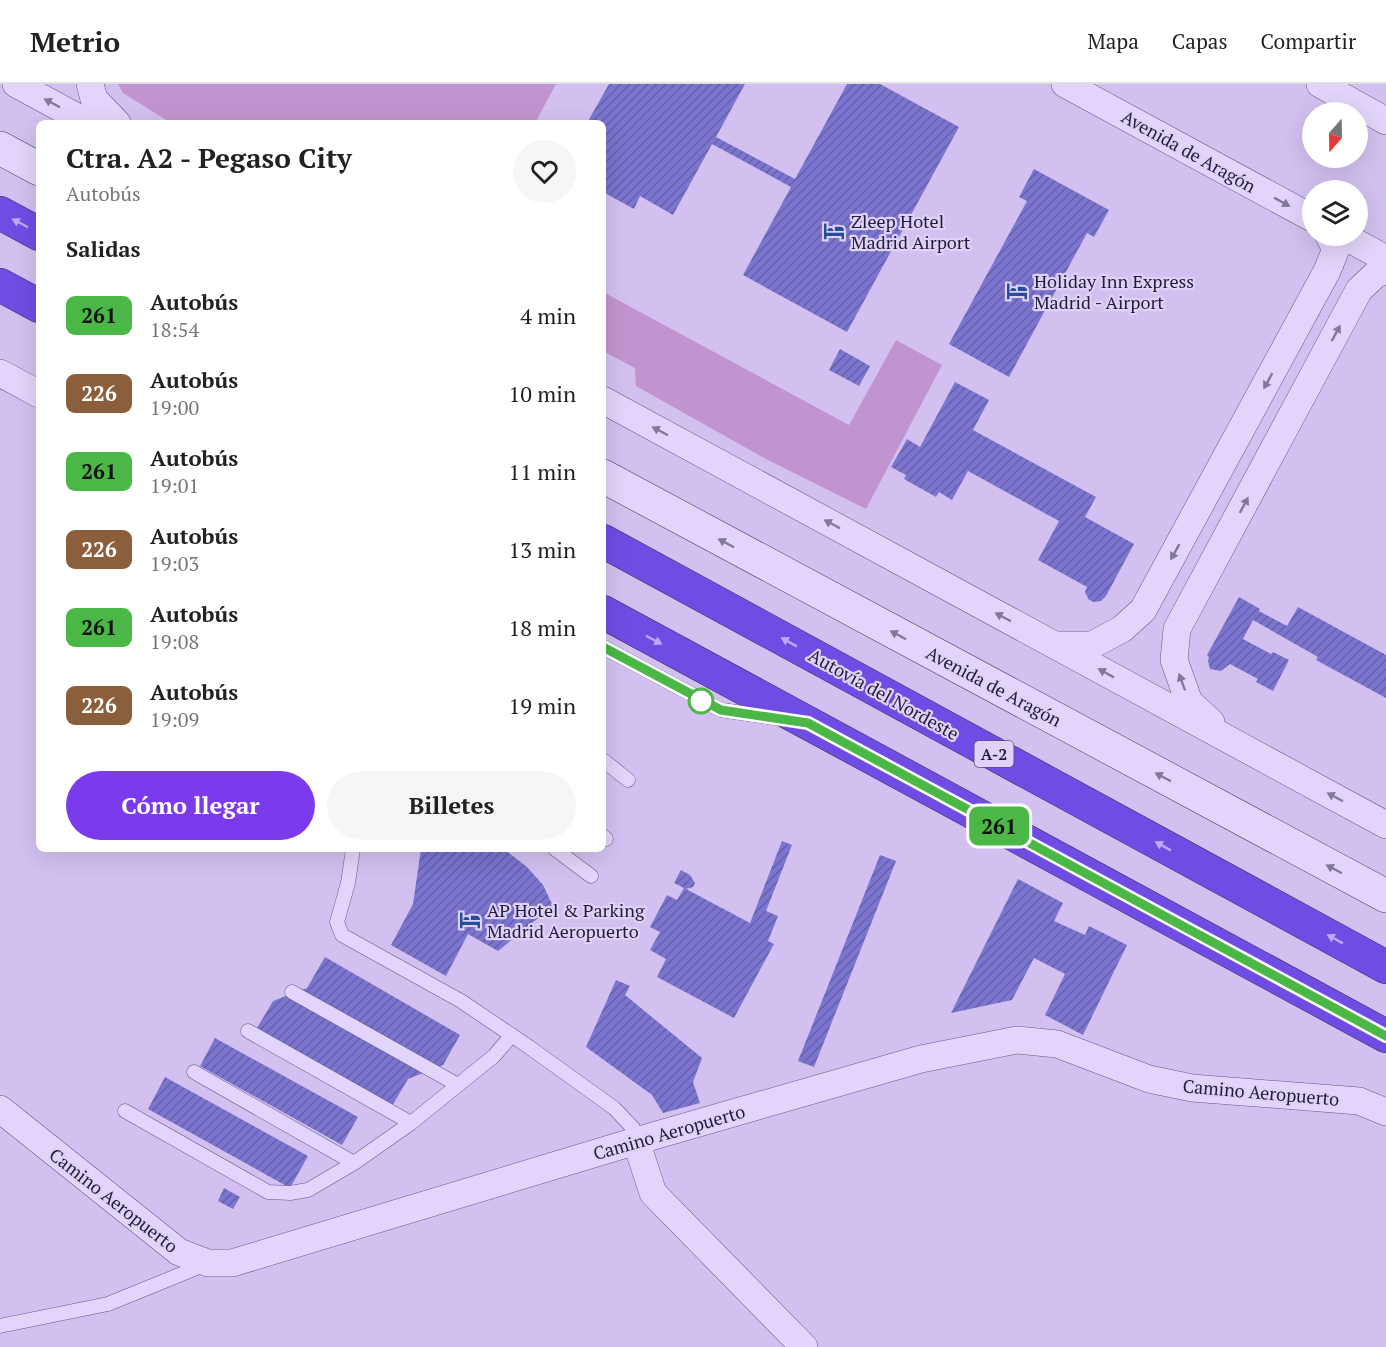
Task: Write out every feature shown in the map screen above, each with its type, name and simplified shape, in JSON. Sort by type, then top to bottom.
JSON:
[{"type":"highway","points":[[0,213],[36,232]]},
{"type":"highway","points":[[0,285],[36,304]]},
{"type":"highway","points":[[0,305],[36,323]]},
{"type":"highway","name":"Autovía del Nordeste","points":[[606,543],[1386,967]]},
{"type":"highway","points":[[606,614],[1386,1036]]},
{"type":"street","points":[[16,84],[82,120]]},
{"type":"street","points":[[90,84],[94,99],[114,120]]},
{"type":"street","points":[[1320,84],[1381,116]]},
{"type":"street","name":"Avenida de Aragón","points":[[1076,88],[1302,212]]},
{"type":"street","points":[[0,148],[36,167]]},
{"type":"street","points":[[1054,645],[1092,645],[1122,629],[1143,610],[1327,271],[1336,249],[1334,246]]},
{"type":"street","points":[[1362,246],[1386,259]]},
{"type":"street","points":[[1232,741],[1189,702],[1174,660],[1177,629],[1359,290],[1376,274],[1386,271]]},
{"type":"street","points":[[0,373],[36,392]]},
{"type":"street","points":[[606,402],[1386,825]]},
{"type":"street","name":"Avenida de Aragón","points":[[606,478],[1386,896]]},
{"type":"street","name":"Camino Aeropuerto","points":[[0,1109],[178,1252],[208,1263],[232,1263],[636,1141],[921,1059],[1017,1040],[1057,1044],[1149,1079],[1192,1088],[1359,1101],[1386,1112]]},
{"type":"street","points":[[636,1141],[653,1193],[804,1347]]},
{"type":"lane","points":[[606,649],[721,710],[808,723]]},
{"type":"lane","points":[[606,762],[628,780]]},
{"type":"lane","points":[[353,852],[348,884],[337,922],[342,935],[461,1001],[512,1035],[614,1108],[633,1128],[636,1141]]},
{"type":"lane","points":[[559,852],[591,876]]},
{"type":"lane","points":[[292,992],[458,1085]]},
{"type":"lane","points":[[248,1031],[411,1123]]},
{"type":"lane","points":[[125,1111],[268,1192],[290,1193],[308,1190],[354,1163],[411,1123],[494,1056],[512,1035]]},
{"type":"lane","points":[[194,1072],[354,1163]]},
{"type":"lane","points":[[0,1326],[108,1304],[208,1263]]},
{"type":"shaded area","points":[[118,84],[556,84],[537,120],[166,120],[123,93]]},
{"type":"shaded area","points":[[606,294],[849,425],[896,340],[942,365],[866,509],[766,459],[636,386],[635,368],[606,353]]},
{"type":"building","name":"Zleep Hotel Madrid Airport","points":[[609,84],[745,84],[716,137],[795,179],[847,84],[880,84],[959,127],[847,332],[743,275],[791,187],[712,144],[673,215],[640,196],[634,209],[606,194],[606,120],[589,120]]},
{"type":"building","name":"Holiday Inn Express Madrid - Airport","points":[[1034,169],[1109,210],[1094,237],[1087,233],[1009,377],[949,344],[1027,201],[1019,197]]},
{"type":"building","points":[[840,349],[870,366],[859,386],[829,370]]},
{"type":"building","points":[[955,382],[989,400],[973,430],[1096,497],[1085,517],[1134,544],[1106,596],[1101,601],[1089,600],[1085,592],[1087,587],[1038,560],[1059,521],[968,471],[952,500],[939,492],[936,497],[904,479],[906,475],[891,467],[907,439],[920,447]]},
{"type":"building","points":[[1239,597],[1287,626],[1298,607],[1386,655],[1386,698],[1316,660],[1318,657],[1253,620],[1243,639],[1271,654],[1273,652],[1289,660],[1273,691],[1256,682],[1258,679],[1230,664],[1221,671],[1210,669],[1207,655]]},
{"type":"building","points":[[782,841],[792,845],[766,911],[778,916],[768,941],[774,944],[734,1018],[657,977],[666,959],[650,950],[660,932],[650,927],[667,895],[677,900],[684,888],[674,883],[681,870],[690,875],[695,883],[693,887],[686,889],[750,923]]},
{"type":"building","name":"AP Hotel & Parking Madrid Aeropuerto","points":[[421,852],[508,852],[527,867],[543,885],[553,906],[498,951],[468,934],[446,976],[391,945],[413,904]]},
{"type":"building","points":[[880,855],[896,861],[814,1067],[798,1061]]},
{"type":"building","points":[[1018,879],[1063,903],[1054,921],[1085,935],[1089,926],[1127,945],[1083,1035],[1045,1015],[1065,974],[1034,958],[1012,1000],[951,1013]]},
{"type":"building","points":[[325,957],[460,1035],[443,1065],[408,1079],[392,1106],[257,1028],[273,1001],[307,988]]},
{"type":"building","points":[[616,980],[630,986],[625,995],[702,1058],[693,1082],[700,1103],[663,1113],[652,1095],[586,1047]]},
{"type":"building","points":[[215,1038],[358,1117],[342,1145],[200,1066]]},
{"type":"building","points":[[165,1077],[308,1156],[290,1188],[148,1109]]},
{"type":"building","points":[[224,1188],[240,1197],[233,1209],[218,1201]]},
{"type":"bus line","name":"261","points":[[606,649],[721,710],[808,723],[1386,1036]]},
{"type":"place","name":"Zleep Hotel Madrid Airport","points":[[834,231]]},
{"type":"place","name":"Holiday Inn Express Madrid - Airport","points":[[1017,291]]},
{"type":"place","name":"AP Hotel & Parking Madrid Aeropuerto","points":[[470,920]]}]
